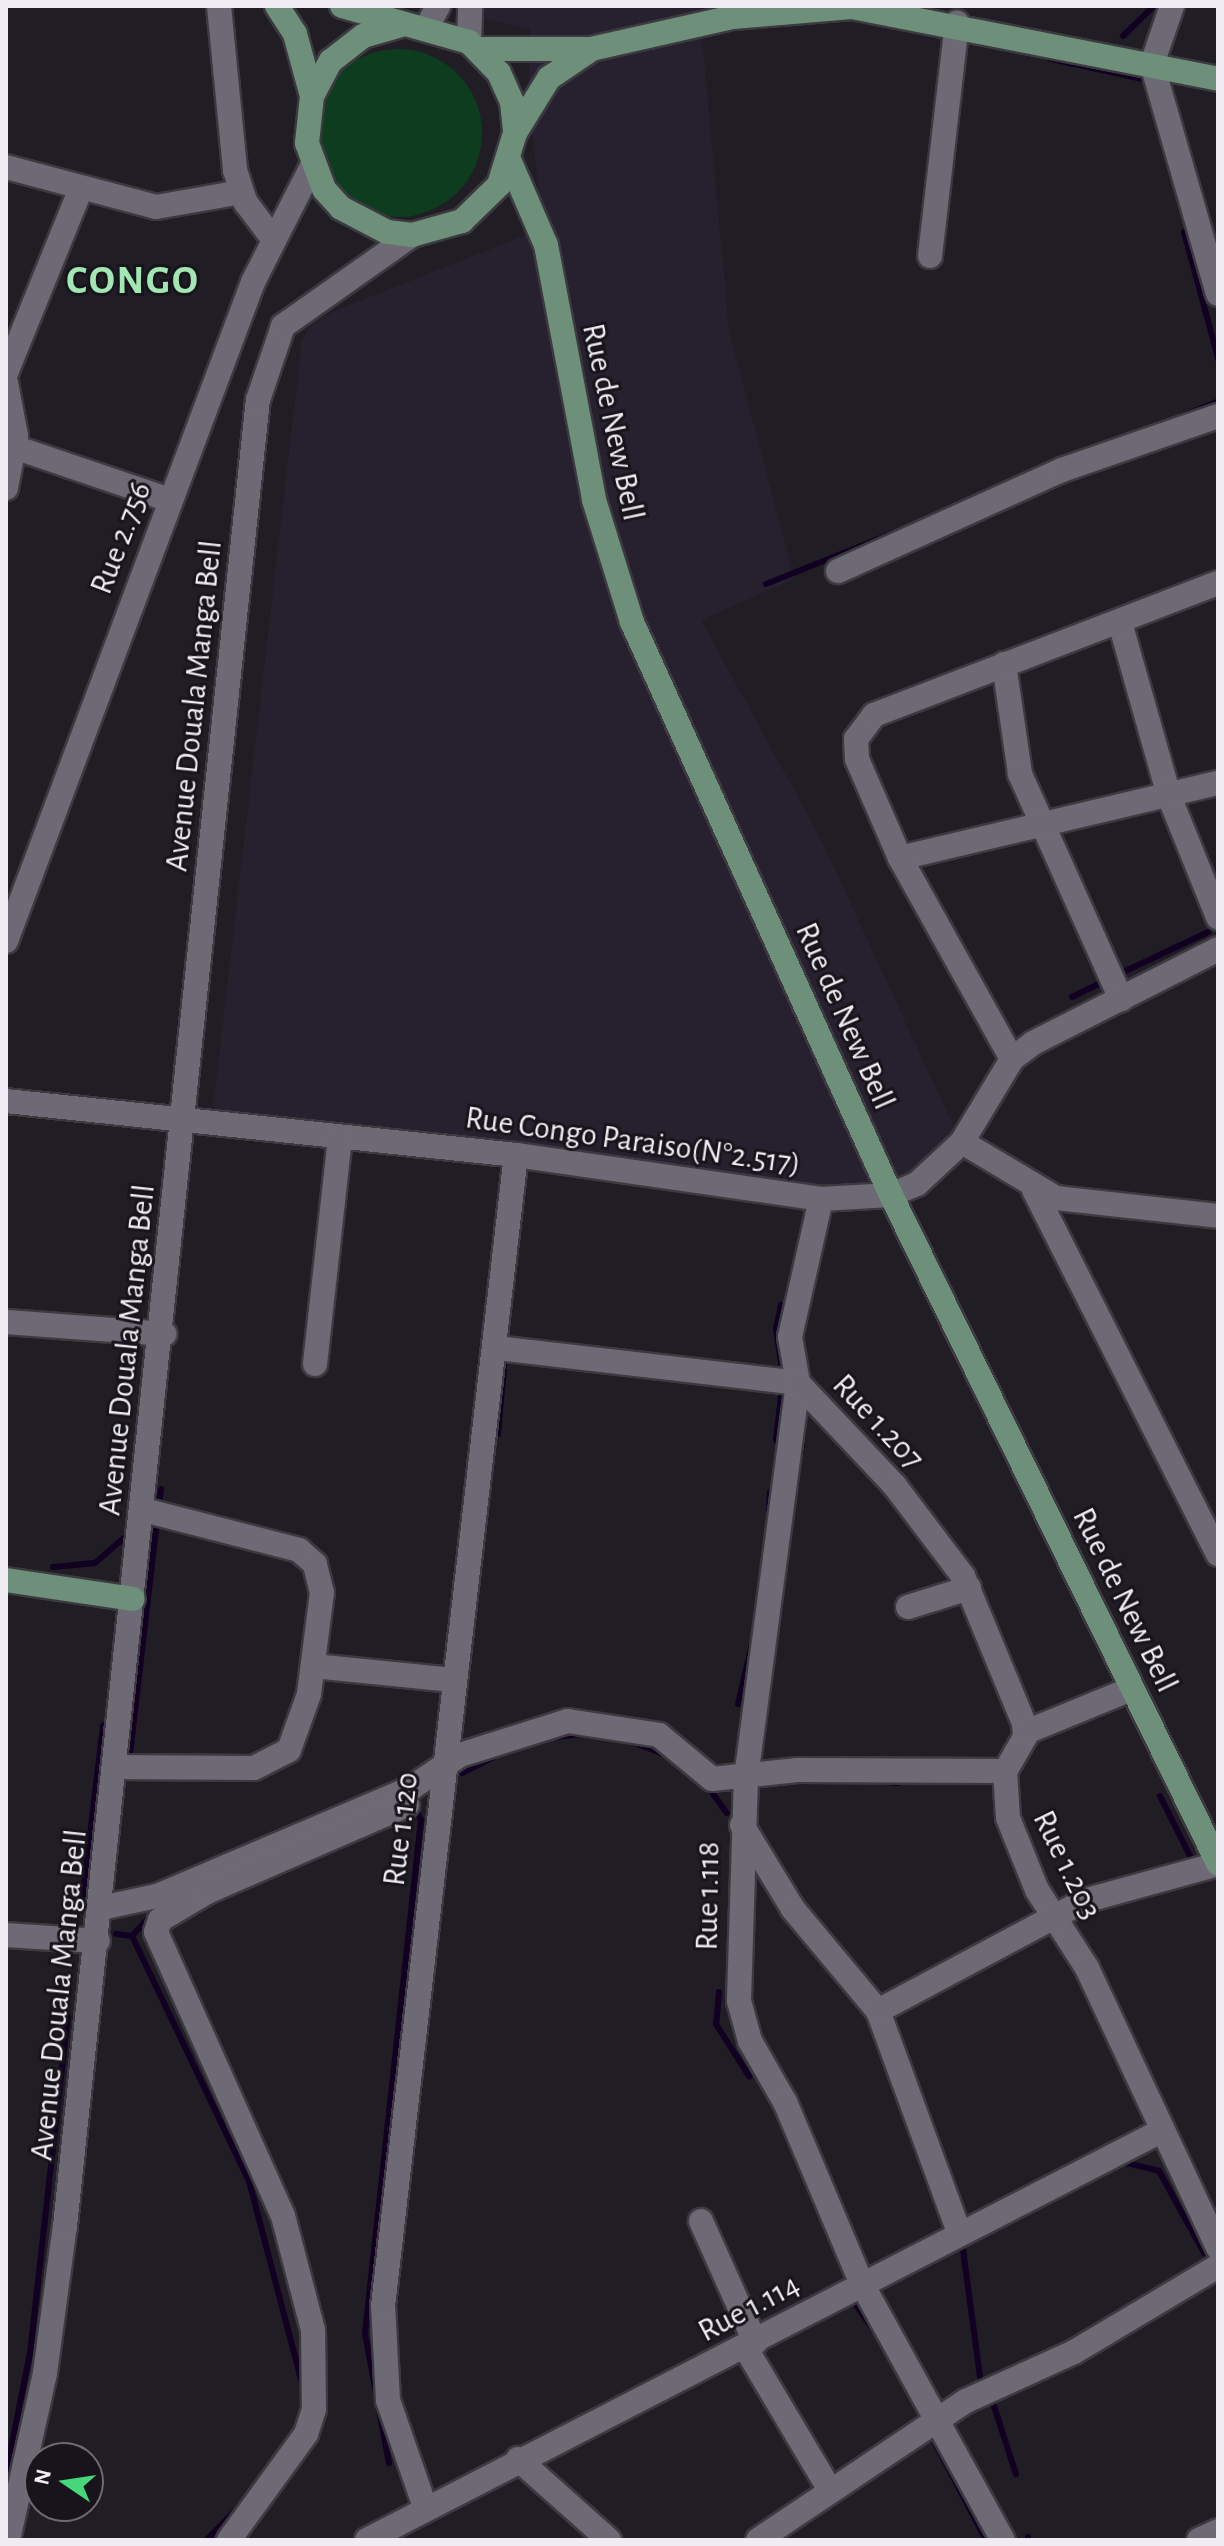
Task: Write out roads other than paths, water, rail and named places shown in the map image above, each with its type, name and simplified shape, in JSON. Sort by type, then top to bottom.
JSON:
[{"type":"main road","points":[[277,6],[295,34],[312,96],[312,166],[341,208],[387,232],[412,235],[438,231],[483,206],[510,162],[515,133],[506,87],[474,46],[433,16],[346,47],[312,96]]},
{"type":"main road","points":[[342,6],[401,25]]},
{"type":"main road","points":[[474,46],[591,49],[734,12],[897,8],[1218,79]]},
{"type":"main road","points":[[515,133],[549,78],[591,49]]},
{"type":"main road","name":"Rue de New Bell","points":[[510,162],[546,245],[594,500],[632,622],[891,1195],[1218,1864]]},
{"type":"main road","points":[[6,1580],[133,1599]]},
{"type":"street","points":[[219,6],[241,192],[271,236]]},
{"type":"street","points":[[470,6],[474,46]]},
{"type":"street","points":[[1172,6],[1152,64],[1218,294]]},
{"type":"street","points":[[930,256],[957,23]]},
{"type":"street","name":"Rue 2.756","points":[[6,941],[10,917],[271,236],[312,166]]},
{"type":"street","points":[[6,167],[81,188],[177,209],[241,192]]},
{"type":"street","points":[[6,373],[81,188]]},
{"type":"street","name":"Avenue Douala Manga Bell","points":[[8,2540],[52,2335],[165,1334],[183,1125],[266,362],[283,326],[309,303],[372,269],[412,235]]},
{"type":"street","points":[[6,383],[14,447],[6,488]]},
{"type":"street","points":[[838,571],[1062,470],[1218,416]]},
{"type":"street","points":[[14,447],[170,500]]},
{"type":"street","points":[[1218,583],[1148,606],[1121,626],[1004,664],[874,715],[861,729],[855,751],[900,858],[1012,1059],[1218,949]]},
{"type":"street","points":[[1121,626],[1169,796],[1218,917]]},
{"type":"street","points":[[1004,664],[1020,774],[1048,825],[1121,999]]},
{"type":"street","points":[[900,858],[1218,783]]},
{"type":"street","name":"Rue Congo Paraiso(N°2.517)","points":[[6,1101],[183,1125],[516,1155],[821,1199],[891,1195],[917,1184],[962,1142],[1012,1059]]},
{"type":"street","points":[[315,1364],[340,1138]]},
{"type":"street","points":[[962,1142],[1034,1190],[1085,1204],[1218,1216]]},
{"type":"street","name":"Rue 1.120","points":[[425,2507],[402,2452],[382,2346],[439,1778],[497,1348],[516,1155]]},
{"type":"street","points":[[1034,1190],[1218,1554]]},
{"type":"street","name":"Rue 1.118","points":[[821,1199],[791,1323],[798,1383],[746,1777],[742,1825],[742,2021],[785,2102],[862,2284],[1003,2540]]},
{"type":"street","points":[[6,1322],[165,1334]]},
{"type":"street","name":"Rue 1.207","points":[[497,1348],[798,1383],[895,1486],[969,1588],[1026,1732]]},
{"type":"street","points":[[115,1767],[254,1768],[279,1758],[294,1745],[313,1666],[322,1593],[309,1556],[143,1510]]},
{"type":"street","points":[[908,1607],[969,1588]]},
{"type":"street","points":[[313,1666],[453,1680]]},
{"type":"street","points":[[229,2540],[306,2434],[314,2409],[313,2330],[283,2216],[156,1932],[160,1920],[196,1898],[554,1724],[584,1721],[659,1735],[712,1779],[798,1770],[1005,1771],[1026,1732],[1131,1689]]},
{"type":"street","name":"Rue 1.203","points":[[1005,1771],[1008,1818],[1051,1920],[1087,1968],[1218,2248]]},
{"type":"street","points":[[101,1908],[157,1896],[439,1778]]},
{"type":"street","points":[[742,1825],[793,1909],[878,2011],[959,2232]]},
{"type":"street","points":[[878,2011],[1099,1896],[1218,1864]]},
{"type":"street","points":[[6,1935],[98,1941]]},
{"type":"street","name":"Rue 1.114","points":[[367,2540],[518,2459],[750,2344],[959,2232],[1161,2131]]},
{"type":"street","points":[[701,2221],[750,2344],[830,2490]]},
{"type":"street","points":[[758,2540],[830,2490],[941,2424],[966,2401],[1074,2352],[1218,2266]]},
{"type":"street","points":[[518,2459],[609,2540]]},
{"type":"street","points":[[1199,2540],[1218,2531]]},
{"type":"waterway","points":[[1123,36],[1154,6]]},
{"type":"waterway","points":[[1049,58],[1073,64]]},
{"type":"waterway","points":[[1075,64],[1147,80]]},
{"type":"waterway","points":[[1184,232],[1218,358]]},
{"type":"waterway","points":[[1185,415],[1218,402]]},
{"type":"waterway","points":[[766,584],[896,532]]},
{"type":"waterway","points":[[1115,976],[1208,932]]},
{"type":"waterway","points":[[1072,997],[1105,981]]},
{"type":"waterway","points":[[781,1305],[776,1328],[783,1376]]},
{"type":"waterway","points":[[498,1434],[505,1356]]},
{"type":"waterway","points":[[776,1440],[782,1387]]},
{"type":"waterway","points":[[801,1452],[805,1411]]},
{"type":"waterway","points":[[158,1509],[161,1489]]},
{"type":"waterway","points":[[769,1509],[770,1492]]},
{"type":"waterway","points":[[129,1763],[157,1520]]},
{"type":"waterway","points":[[53,1567],[95,1563],[123,1539]]},
{"type":"waterway","points":[[738,1704],[752,1644]]},
{"type":"waterway","points":[[82,1902],[103,1725]]},
{"type":"waterway","points":[[555,1737],[580,1734]]},
{"type":"waterway","points":[[630,1741],[668,1756]]},
{"type":"waterway","points":[[462,1773],[495,1756]]},
{"type":"waterway","points":[[885,1782],[898,1783]]},
{"type":"waterway","points":[[708,1787],[727,1813]]},
{"type":"waterway","points":[[1160,1796],[1194,1864]]},
{"type":"waterway","points":[[389,2463],[365,2333],[421,1820],[414,1806]]},
{"type":"waterway","points":[[132,1936],[160,1906]]},
{"type":"waterway","points":[[116,1934],[132,1936]]},
{"type":"waterway","points":[[132,1936],[249,2181],[303,2387]]},
{"type":"waterway","points":[[719,1992],[716,2024],[749,2076]]},
{"type":"waterway","points":[[6,2474],[30,2353],[68,2016]]},
{"type":"waterway","points":[[1123,2162],[1159,2171],[1204,2253]]},
{"type":"waterway","points":[[962,2242],[980,2377]]},
{"type":"waterway","points":[[856,2305],[875,2332]]},
{"type":"waterway","points":[[993,2403],[1016,2474]]},
{"type":"waterway","points":[[930,2433],[986,2540]]},
{"type":"waterway","points":[[206,2540],[242,2504]]},
{"type":"district","name":"CONGO","points":[[133,281]]}]
